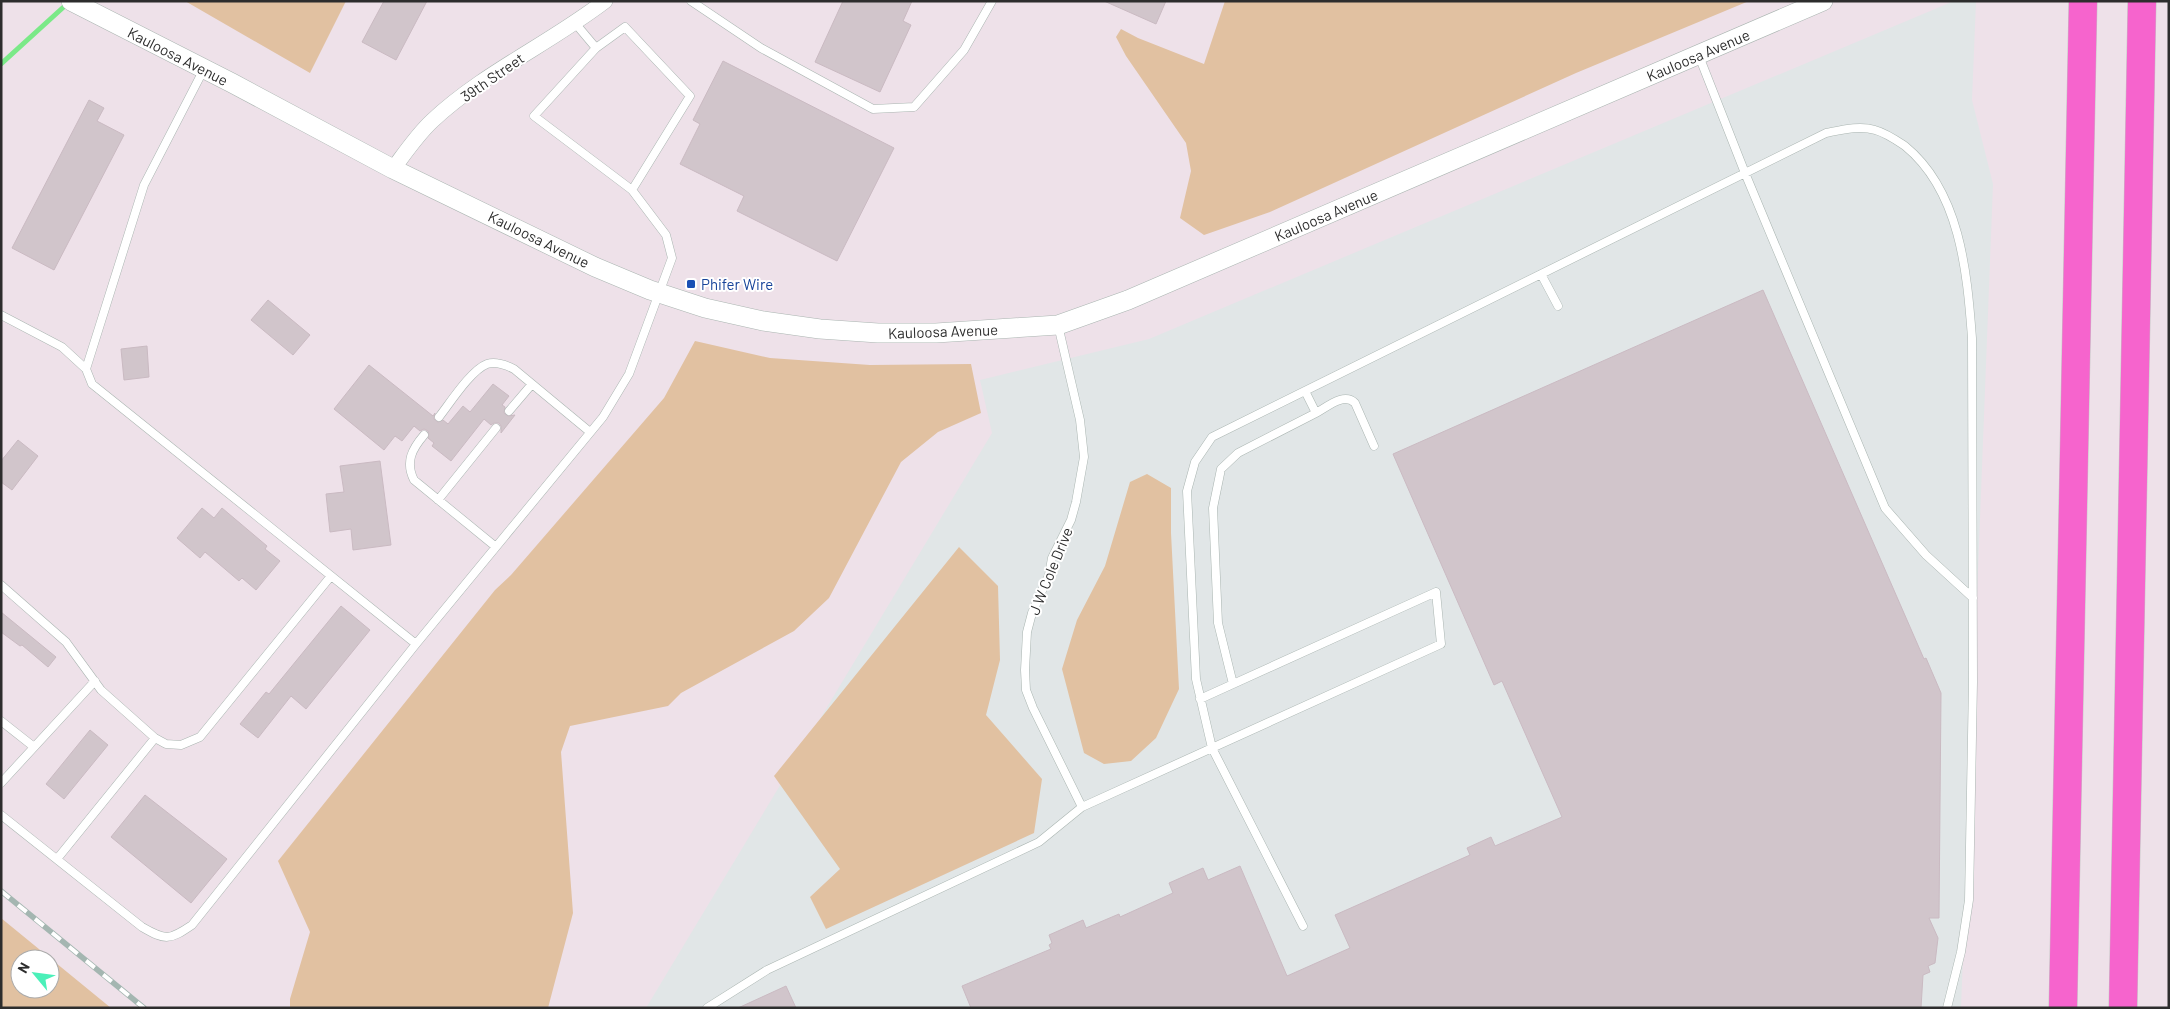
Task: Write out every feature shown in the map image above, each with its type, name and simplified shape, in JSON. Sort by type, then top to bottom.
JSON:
[{"type":"highway","points":[[2063,1008],[2083,1]]},
{"type":"highway","points":[[2123,1008],[2142,1]]},
{"type":"street","name":"Kauloosa Avenue","points":[[71,1],[393,169],[595,267],[660,293],[705,308],[753,319],[820,329],[878,333],[936,332],[1058,325],[1128,300],[1823,1]]},
{"type":"street","name":"39th Street","points":[[393,169],[431,122],[474,87],[575,23],[605,1]]},
{"type":"lane","points":[[691,1],[761,48],[873,109],[914,107],[964,50],[992,1]]},
{"type":"lane","points":[[575,23],[596,48]]},
{"type":"lane","points":[[1,815],[142,927],[158,936],[174,937],[192,925],[416,644],[603,417],[629,374],[672,258],[666,235],[632,190],[534,116],[596,48],[625,27],[690,96],[632,190]]},
{"type":"lane","points":[[1698,55],[1745,173],[1885,508],[1926,555],[1973,598]]},
{"type":"lane","points":[[86,369],[144,185],[204,69]]},
{"type":"lane","points":[[1303,926],[1212,748],[1196,679],[1187,491],[1195,462],[1212,437],[1826,133],[1849,129],[1874,129],[1896,139],[1918,157],[1940,186],[1956,232],[1968,290],[1972,338],[1973,598],[1969,900],[1961,952],[1947,1008]]},
{"type":"lane","points":[[1541,274],[1558,306]]},
{"type":"lane","points":[[1,315],[62,347],[86,369],[92,384],[416,644]]},
{"type":"lane","name":"J W Cole Drive","points":[[1058,325],[1080,420],[1084,457],[1071,520],[1052,558],[1048,575],[1032,613],[1027,632],[1025,670],[1026,690],[1033,708],[1082,807]]},
{"type":"lane","points":[[439,416],[478,369],[489,363],[503,364],[514,369],[590,432]]},
{"type":"lane","points":[[509,411],[532,384]]},
{"type":"lane","points":[[1304,391],[1316,413]]},
{"type":"lane","points":[[1233,684],[1218,623],[1213,508],[1221,469],[1238,452],[1345,398],[1351,399],[1355,403],[1374,446]]},
{"type":"lane","points":[[438,500],[496,428]]},
{"type":"lane","points":[[424,434],[410,456],[409,470],[414,480],[496,547]]},
{"type":"lane","points":[[1,585],[66,642],[101,690],[155,738],[166,744],[181,745],[200,737],[331,576]]},
{"type":"lane","points":[[707,1008],[767,970],[1038,842],[1082,807],[1441,644],[1436,592],[1200,699]]},
{"type":"lane","points":[[1,783],[95,681]]},
{"type":"lane","points":[[1,721],[34,747]]},
{"type":"lane","points":[[57,859],[155,738]]},
{"type":"shaded area","points":[[185,1],[346,1],[310,73]]},
{"type":"shaded area","points":[[1225,1],[1749,1],[1576,73],[1270,212],[1204,235],[1180,218],[1191,171],[1186,143],[1126,56],[1116,37],[1121,29],[1138,38],[1204,64]]},
{"type":"shaded area","points":[[1954,1],[1976,1],[1972,100],[1993,184],[1961,1008],[646,1008],[992,433],[980,380],[1149,339]]},
{"type":"shaded area","points":[[695,341],[770,358],[870,365],[971,364],[981,413],[938,432],[901,462],[829,598],[794,631],[681,693],[668,706],[570,726],[561,752],[573,913],[548,1008],[290,1008],[290,999],[310,932],[278,861],[495,590],[511,575],[664,398]]},
{"type":"shaded area","points":[[1147,474],[1171,488],[1171,533],[1179,689],[1156,738],[1131,761],[1104,764],[1084,753],[1062,669],[1077,620],[1105,566],[1130,482]]},
{"type":"shaded area","points":[[959,547],[998,586],[1000,660],[986,715],[1042,779],[1034,833],[826,929],[810,897],[840,869],[774,776]]},
{"type":"shaded area","points":[[1,918],[39,949],[10,949],[10,999],[60,999],[60,966],[111,1008],[1,1008]]},
{"type":"building","points":[[384,1],[427,1],[396,60],[362,42]]},
{"type":"building","points":[[843,1],[912,1],[903,21],[911,25],[880,92],[815,62]]},
{"type":"building","points":[[1104,1],[1166,1],[1156,24]]},
{"type":"building","points":[[723,61],[894,148],[837,261],[737,211],[744,196],[680,164],[700,124],[693,120]]},
{"type":"building","points":[[89,100],[104,108],[97,121],[124,135],[54,270],[12,248]]},
{"type":"building","points":[[1763,290],[1924,659],[1926,658],[1941,693],[1939,918],[1929,918],[1938,938],[1935,963],[1928,966],[1930,972],[1923,975],[1921,1008],[971,1008],[962,986],[1051,949],[1049,945],[1052,943],[1049,935],[1083,920],[1086,928],[1119,914],[1120,917],[1173,893],[1169,883],[1203,868],[1208,880],[1240,866],[1287,976],[1350,948],[1335,915],[1470,855],[1467,848],[1491,837],[1495,846],[1562,817],[1502,681],[1494,685],[1393,454]]},
{"type":"building","points":[[268,300],[310,335],[293,355],[251,320]]},
{"type":"building","points":[[147,346],[149,377],[124,380],[121,349]]},
{"type":"building","points":[[369,365],[433,416],[435,413],[434,419],[438,422],[443,420],[448,424],[463,406],[470,412],[493,384],[509,396],[502,405],[505,407],[504,413],[508,416],[515,415],[501,433],[499,423],[491,425],[484,419],[451,461],[432,446],[434,443],[428,438],[428,431],[424,429],[420,431],[414,426],[402,441],[395,436],[384,450],[334,409]]},
{"type":"building","points":[[18,440],[38,456],[12,490],[1,482],[1,461]]},
{"type":"building","points":[[380,461],[391,545],[353,550],[351,529],[330,532],[326,494],[344,492],[340,466]]},
{"type":"building","points":[[202,508],[214,518],[222,508],[267,546],[265,549],[280,561],[256,590],[242,578],[239,581],[205,552],[200,558],[177,538]]},
{"type":"building","points":[[341,606],[370,630],[306,709],[291,696],[258,738],[240,724],[266,692],[269,694]]},
{"type":"building","points":[[1,612],[56,657],[48,667],[22,645],[20,646],[1,632]]},
{"type":"building","points":[[90,730],[108,745],[64,799],[46,784]]},
{"type":"building","points":[[145,795],[227,859],[191,903],[111,837]]},
{"type":"building","points":[[786,986],[796,1008],[738,1008]]},
{"type":"waterway","points":[[1,64],[68,3]]},
{"type":"railway","points":[[1,891],[144,1008]]},
{"type":"place","name":"Phifer Wire","points":[[691,284]]}]
